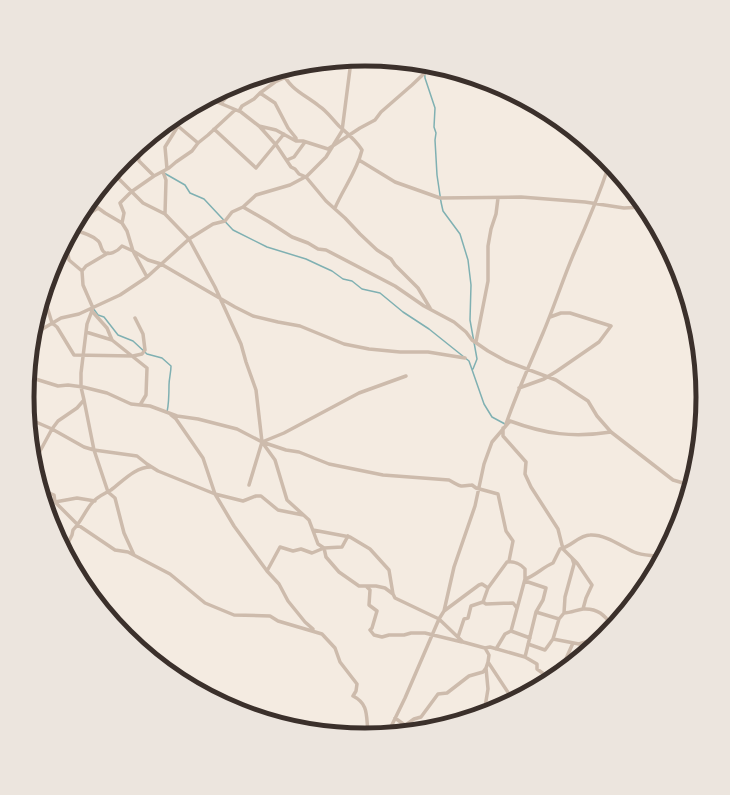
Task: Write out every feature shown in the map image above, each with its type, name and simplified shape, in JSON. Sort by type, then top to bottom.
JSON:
[{"type":"street","points":[[41,329],[61,318],[92,309],[120,295],[147,277],[189,239],[213,224],[225,221],[232,212],[243,207],[256,195],[290,185],[306,177],[326,157],[334,145],[342,128],[350,67]]},
{"type":"street","points":[[259,126],[276,130],[296,141],[305,142],[328,149],[374,120],[425,72]]},
{"type":"street","points":[[122,222],[124,212],[120,203],[131,192],[154,176],[163,172],[192,151],[198,143],[242,106],[254,99],[275,82],[291,75]]},
{"type":"street","points":[[285,78],[286,82],[298,92],[326,111],[358,143],[362,150],[359,160],[335,208]]},
{"type":"street","points":[[260,93],[275,103],[288,128],[296,138],[296,141]]},
{"type":"street","points":[[221,103],[227,97]]},
{"type":"street","points":[[218,102],[246,115],[259,126],[276,144],[291,168],[296,169],[299,174],[306,177],[326,201],[335,208],[360,234],[377,250],[391,259],[395,266],[418,288],[430,309]]},
{"type":"street","points":[[167,169],[165,146],[178,126],[198,143]]},
{"type":"street","points":[[214,129],[256,168],[284,134]]},
{"type":"street","points":[[287,160],[294,157],[305,142]]},
{"type":"street","points":[[138,157],[139,161],[154,176]]},
{"type":"street","points":[[359,160],[395,182],[440,198],[521,197],[624,208],[636,207]]},
{"type":"street","points":[[583,609],[592,585],[571,556],[563,549],[558,529],[531,487],[525,474],[526,462],[503,436],[505,426],[519,388],[596,204],[607,171]]},
{"type":"street","points":[[163,172],[166,180],[165,214]]},
{"type":"street","points":[[117,178],[142,203],[165,214],[189,239],[222,300],[241,344],[256,390],[262,442],[249,485]]},
{"type":"street","points":[[476,342],[488,281],[488,246],[491,228],[496,214],[498,198]]},
{"type":"street","points":[[95,206],[122,222],[127,231],[133,251],[147,277]]},
{"type":"street","points":[[243,207],[292,236],[318,249],[326,250],[395,286],[430,309],[454,322],[476,342],[506,361],[556,380],[588,401],[597,416],[611,432],[672,480],[685,484]]},
{"type":"street","points":[[91,213],[98,208]]},
{"type":"street","points":[[78,231],[98,240],[103,251],[108,253]]},
{"type":"street","points":[[112,340],[107,328],[92,309],[83,285],[82,271],[86,266],[108,253],[112,253],[122,246],[148,260],[161,264],[222,300],[253,316],[300,326],[344,344],[369,349],[400,352],[428,352],[465,358]]},
{"type":"street","points":[[68,252],[69,260],[82,271]]},
{"type":"street","points":[[47,306],[52,323],[57,327],[73,355],[133,356],[142,354],[145,350],[143,334],[134,318]]},
{"type":"street","points":[[92,309],[86,332],[81,373],[81,387],[94,450],[108,492],[115,498],[124,533],[134,555]]},
{"type":"street","points":[[519,388],[548,377],[599,342],[612,326],[570,313],[561,313],[550,317]]},
{"type":"street","points":[[86,332],[112,340],[147,368],[146,396],[140,405]]},
{"type":"street","points":[[262,442],[284,433],[360,393],[406,376]]},
{"type":"street","points":[[35,379],[58,386],[81,387],[106,393],[131,404],[150,406],[170,414],[237,429],[262,442],[286,450],[298,451],[329,464],[384,475],[450,480],[456,485],[465,487],[471,484],[474,488],[488,490],[499,495],[500,508],[506,531],[513,540],[509,561],[502,566],[488,588],[483,602]]},
{"type":"street","points":[[39,453],[58,421],[77,408],[84,400]]},
{"type":"street","points":[[170,414],[176,419],[203,458],[215,494],[234,526],[266,571],[279,584],[288,601],[305,622],[315,631]]},
{"type":"street","points":[[390,728],[439,619],[444,611],[454,567],[475,506],[484,464],[492,442],[510,421],[532,429],[570,435],[611,432]]},
{"type":"street","points":[[35,422],[52,429],[80,445],[94,450],[136,455],[152,468],[215,494],[244,501],[256,496],[261,496],[278,510],[304,515]]},
{"type":"street","points":[[262,442],[276,460],[287,500],[311,522],[318,544],[324,548],[326,557],[339,572],[359,586],[376,586],[385,588],[393,594],[395,598],[439,619],[463,642]]},
{"type":"street","points":[[68,543],[73,530],[95,500],[108,492],[130,474],[144,468],[152,468]]},
{"type":"street","points":[[48,493],[54,495],[55,502],[78,525],[114,549],[134,555],[170,574],[205,603],[234,615],[270,616],[278,622],[322,634],[335,648],[344,667],[356,684],[356,690],[353,696],[360,699],[366,706],[368,728]]},
{"type":"street","points":[[55,502],[77,498],[95,500]]},
{"type":"street","points":[[313,530],[348,536],[370,549],[390,572],[393,594]]},
{"type":"street","points":[[525,580],[547,565],[553,563],[560,549],[563,549],[581,538],[591,535],[598,536],[640,554],[656,556]]},
{"type":"street","points":[[266,571],[280,547],[293,551],[301,549],[312,553],[324,548],[342,547],[348,536]]},
{"type":"street","points":[[528,644],[545,650],[553,639],[559,619],[564,613],[565,597],[574,564],[571,556]]},
{"type":"street","points":[[509,561],[524,568],[525,580],[511,631]]},
{"type":"street","points":[[525,580],[546,588],[543,600],[536,612],[525,657]]},
{"type":"street","points":[[444,611],[479,585],[482,584],[488,588]]},
{"type":"street","points":[[367,587],[370,590],[370,605],[376,611],[372,628],[370,630],[374,635],[382,637],[419,632],[433,634],[525,657],[538,664],[537,669],[545,675]]},
{"type":"street","points":[[458,637],[465,619],[468,618],[471,606],[483,602],[486,604],[513,603],[517,608]]},
{"type":"street","points":[[564,613],[570,613],[583,609],[602,614],[609,621]]},
{"type":"street","points":[[536,612],[559,619]]},
{"type":"street","points":[[496,649],[505,634],[511,631],[530,638]]},
{"type":"street","points":[[553,639],[579,644],[589,641]]},
{"type":"street","points":[[566,661],[573,643]]},
{"type":"street","points":[[485,648],[489,655],[486,668],[488,689],[485,706]]},
{"type":"street","points":[[488,662],[510,695]]},
{"type":"street","points":[[395,718],[406,725],[414,719],[421,717],[438,694],[447,693],[468,676],[482,672],[486,668]]},
{"type":"waterway","points":[[425,72],[425,78],[435,108],[434,127],[436,133],[437,175],[443,211],[460,234],[468,260],[471,285],[470,320],[477,359],[473,369]]},
{"type":"waterway","points":[[164,173],[185,185],[190,193],[204,199],[233,230],[267,247],[306,259],[332,271],[343,279],[352,281],[362,289],[380,293],[403,312],[429,329],[469,361],[484,404],[492,417],[505,424]]},
{"type":"waterway","points":[[93,308],[98,315],[104,317],[118,335],[133,341],[147,354],[162,358],[171,366],[167,412]]}]
